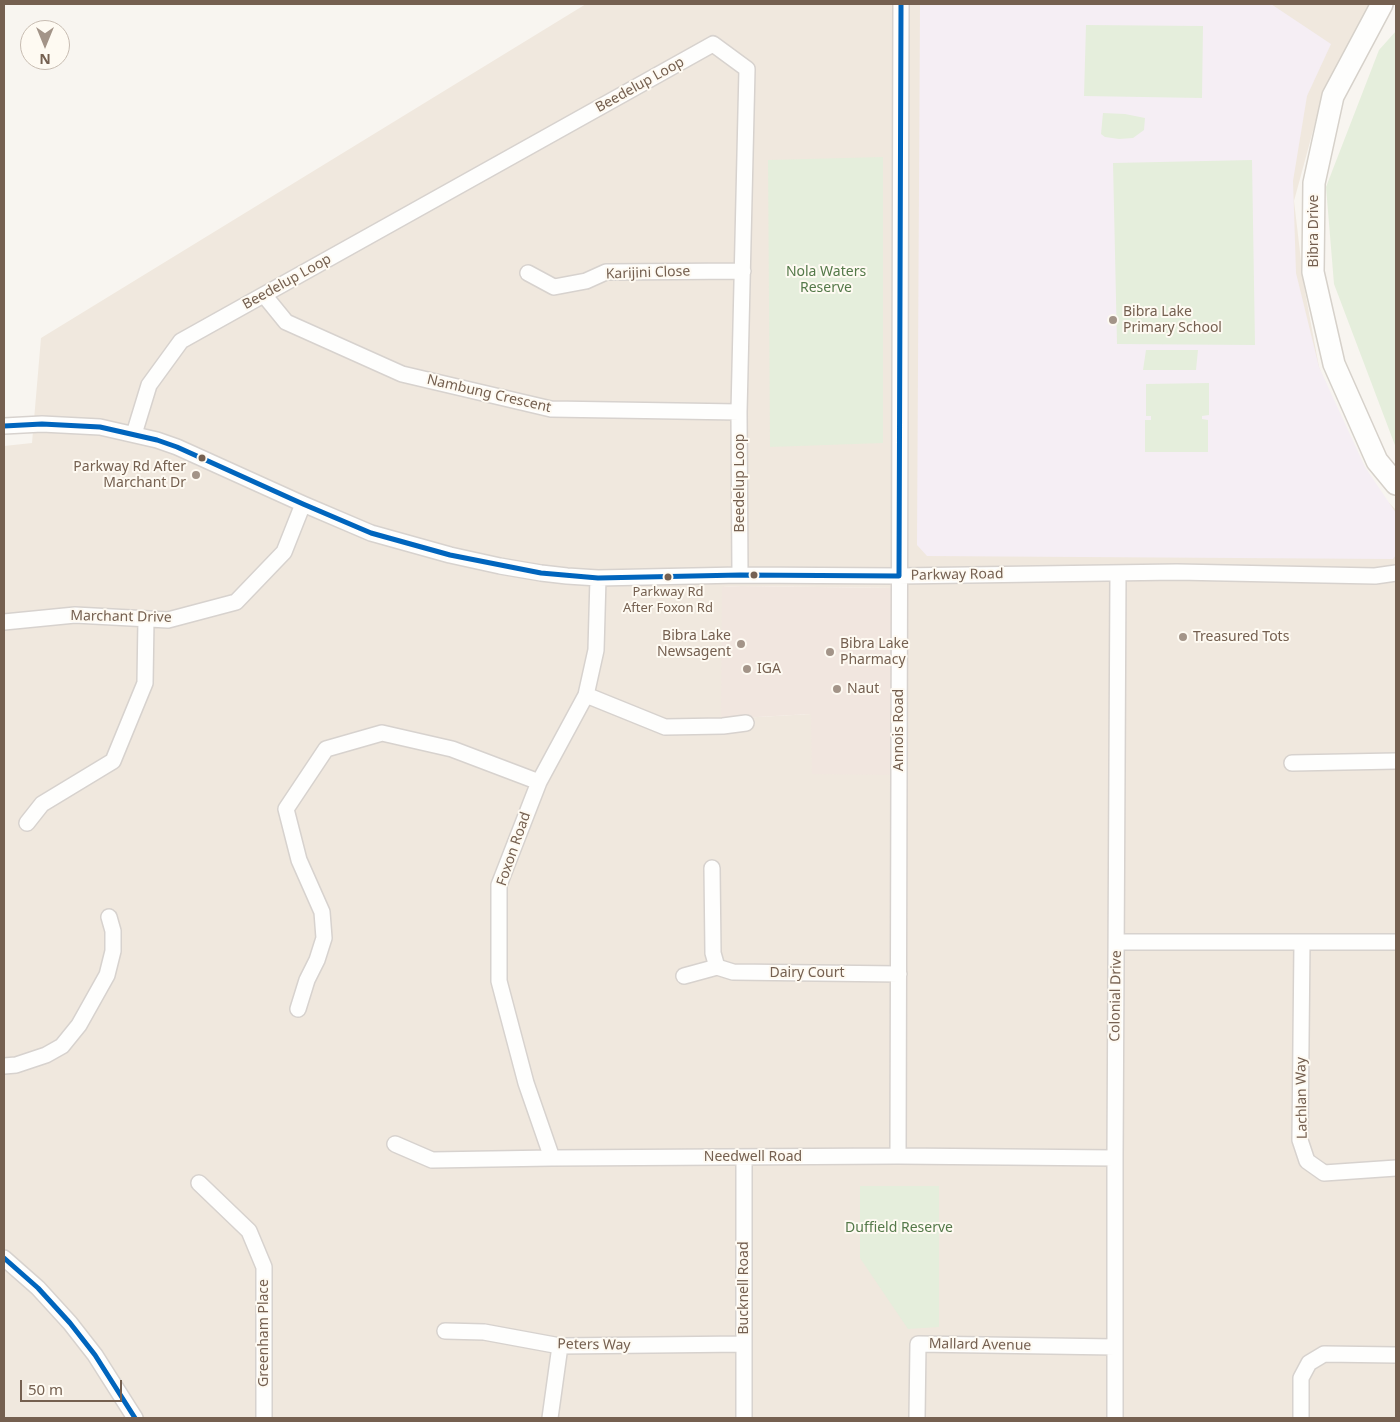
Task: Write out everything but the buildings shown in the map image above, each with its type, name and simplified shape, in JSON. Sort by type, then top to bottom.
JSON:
[{"type":"street","name":"Annois Road","points":[[898,1156],[900,4]]},
{"type":"street","name":"Bibra Drive","points":[[1382,4],[1333,96],[1314,183],[1313,272],[1334,364],[1377,461],[1396,484]]},
{"type":"street","name":"Beedelup Loop","points":[[134,434],[149,385],[181,341],[713,44],[747,69],[739,412],[740,575]]},
{"type":"street","name":"Karijini Close","points":[[528,273],[554,287],[586,281],[606,272],[743,271]]},
{"type":"street","name":"Nambung Crescent","points":[[264,295],[286,322],[402,374],[551,409],[739,412]]},
{"type":"street","name":"Parkway Road","points":[[4,426],[76,425],[100,427],[134,434],[177,447],[371,533],[450,555],[541,574],[598,578],[740,575],[899,576],[1177,572],[1375,576],[1396,573]]},
{"type":"street","name":"Marchant Drive","points":[[4,622],[75,615],[168,620],[236,602],[284,552],[302,504]]},
{"type":"street","name":"Colonial Drive","points":[[1115,1418],[1118,573]]},
{"type":"street","name":"Foxon Road","points":[[552,1158],[526,1084],[499,981],[499,885],[539,782],[586,695],[596,650],[598,578]]},
{"type":"street","points":[[27,822],[42,804],[113,761],[144,683],[146,619]]},
{"type":"street","points":[[586,695],[665,727],[746,724]]},
{"type":"street","points":[[298,1009],[307,980],[317,960],[324,938],[322,912],[299,860],[286,809],[326,749],[382,733],[452,749],[539,782]]},
{"type":"street","points":[[1292,763],[1396,761]]},
{"type":"street","points":[[712,868],[713,953],[717,967]]},
{"type":"street","points":[[4,1066],[46,1055],[62,1046],[79,1025],[106,975],[113,951],[113,931],[109,917]]},
{"type":"street","points":[[1117,942],[1396,942]]},
{"type":"street","name":"Lachlan Way","points":[[1302,942],[1300,1140],[1307,1161],[1324,1173],[1396,1168]]},
{"type":"street","name":"Dairy Court","points":[[684,976],[717,967],[733,972],[899,974]]},
{"type":"street","name":"Needwell Road","points":[[395,1144],[432,1160],[898,1156],[1115,1158]]},
{"type":"street","name":"Bucknell Road","points":[[744,1157],[744,1418]]},
{"type":"street","name":"Greenham Place","points":[[199,1183],[249,1230],[264,1267],[264,1418]]},
{"type":"street","points":[[4,1258],[38,1288],[70,1323],[94,1355],[135,1418]]},
{"type":"street","name":"Peters Way","points":[[445,1331],[484,1332],[560,1346],[744,1344]]},
{"type":"street","name":"Mallard Avenue","points":[[917,1418],[918,1344],[1115,1347]]},
{"type":"street","points":[[550,1418],[560,1346]]},
{"type":"street","points":[[1301,1418],[1301,1378],[1309,1363],[1324,1354],[1396,1355]]},
{"type":"shaded area","points":[[586,4],[1370,4],[1324,90],[1294,201],[1304,286],[1319,367],[1368,481],[1396,510],[1396,1418],[4,1418],[4,446],[32,443],[41,338]],"holes":[[[723,587],[895,588],[811,714],[722,719]]]},
{"type":"shaded area","name":"Bibra Lake Primary School","points":[[920,4],[1271,4],[1331,44],[1307,96],[1293,181],[1296,273],[1319,367],[1365,467],[1396,513],[1396,555],[1393,559],[927,556],[917,545]]},
{"type":"shaded area","points":[[722,587],[895,588],[894,775],[812,774],[811,714],[721,719]]},
{"type":"green space","points":[[1086,25],[1203,26],[1202,98],[1084,96]]},
{"type":"green space","points":[[1396,31],[1396,448],[1334,284],[1326,187],[1379,50]]},
{"type":"green space","points":[[1103,113],[1125,114],[1145,118],[1144,130],[1133,138],[1105,137],[1101,134]]},
{"type":"green space","name":"Nola Waters Reserve","points":[[883,157],[883,443],[770,447],[768,160]]},
{"type":"green space","points":[[1252,160],[1255,345],[1117,344],[1113,163]]},
{"type":"green space","points":[[1146,350],[1198,350],[1196,370],[1143,370]]},
{"type":"green space","points":[[1209,383],[1209,415],[1202,416],[1202,419],[1208,420],[1208,452],[1145,452],[1145,420],[1151,420],[1151,416],[1146,416],[1146,384]]},
{"type":"green space","name":"Duffield Reserve","points":[[860,1186],[939,1186],[939,1327],[908,1329],[860,1258]]},
{"type":"transit line","points":[[899,576],[901,4]]},
{"type":"transit line","points":[[4,426],[42,424],[100,427],[157,440],[177,447],[371,533],[450,555],[541,573],[598,578],[740,575],[899,576]]},
{"type":"transit line","points":[[4,1258],[38,1288],[70,1323],[95,1355],[135,1418]]},
{"type":"place","name":"Bibra Lake Primary School","points":[[1113,320]]},
{"type":"place","name":"Parkway Rd After Marchant Dr","points":[[196,475]]},
{"type":"place","name":"Parkway Rd After Foxon Rd","points":[[668,577]]},
{"type":"place","name":"Treasured Tots","points":[[1183,637]]},
{"type":"place","name":"Bibra Lake Newsagent","points":[[741,644]]},
{"type":"place","name":"Bibra Lake Pharmacy","points":[[830,652]]},
{"type":"place","name":"IGA","points":[[747,669]]},
{"type":"place","name":"Naut","points":[[837,689]]}]
